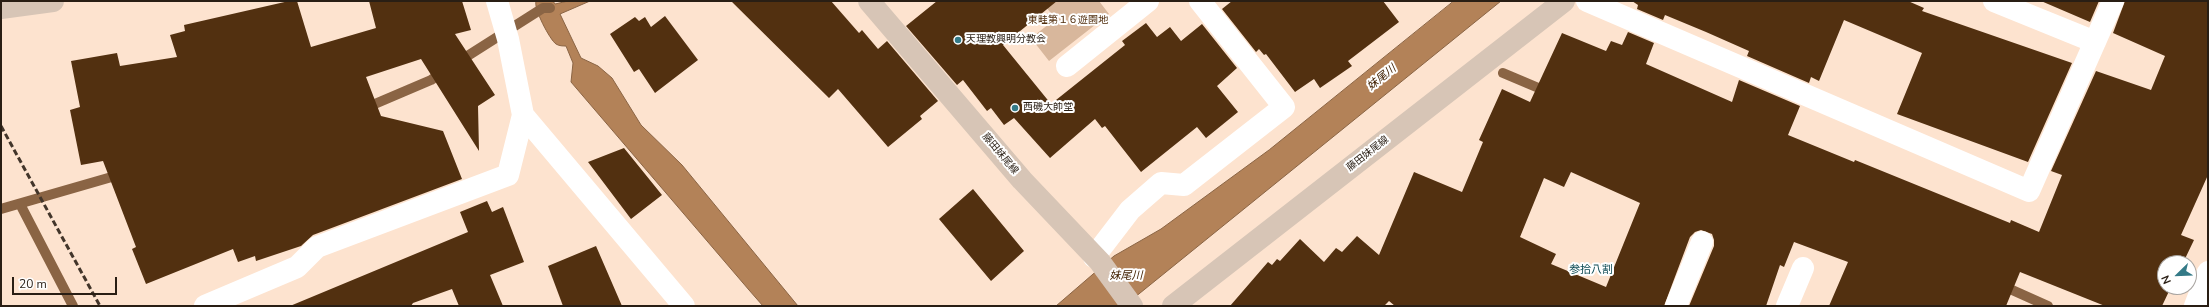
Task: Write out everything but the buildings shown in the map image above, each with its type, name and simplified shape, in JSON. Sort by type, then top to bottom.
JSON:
[{"type":"main road","points":[[1,8],[53,1]]},
{"type":"main road","name":"藤田妹尾線","points":[[869,1],[1022,180],[1097,260],[1132,306]]},
{"type":"main road","name":"藤田妹尾線","points":[[1173,306],[1564,1]]},
{"type":"street","points":[[1067,66],[1148,1]]},
{"type":"street","points":[[1097,260],[1130,210],[1161,183],[1184,185],[1284,107],[1200,1]]},
{"type":"street","points":[[1586,1],[2029,192],[2113,1]]},
{"type":"street","points":[[1994,1],[2095,42]]},
{"type":"street","points":[[205,306],[297,267],[317,247],[508,175],[523,116],[508,38],[499,9]]},
{"type":"street","points":[[523,116],[684,306]]},
{"type":"street","points":[[1676,306],[1702,242]]},
{"type":"street","points":[[1787,306],[1803,268]]},
{"type":"street","points":[[2195,306],[2208,272]]},
{"type":"green space","name":"東畦第１６遊園地","points":[[1041,1],[1099,1],[1109,14],[1049,61],[1031,38],[1049,24],[1043,17],[1050,12]]},
{"type":"water","points":[[536,1],[553,1],[555,4],[568,1],[590,1],[560,14],[581,58],[598,66],[612,78],[641,125],[682,165],[798,306],[763,306],[749,290],[571,82],[573,63],[566,46],[556,44],[550,37],[539,17]]},
{"type":"water","name":"妹尾川","points":[[1454,1],[1501,1],[1124,306],[1056,306],[1114,256],[1161,229],[1269,150]]},
{"type":"waterway","points":[[458,62],[543,8],[550,8]]},
{"type":"waterway","points":[[363,109],[431,80],[445,71]]},
{"type":"waterway","points":[[1503,73],[1548,92]]},
{"type":"waterway","points":[[1,209],[122,174]]},
{"type":"waterway","points":[[20,204],[73,306]]},
{"type":"waterway","points":[[2001,285],[2048,306]]},
{"type":"railway","points":[[1,126],[100,306]]},
{"type":"place","name":"天理教興明分教会","points":[[958,40]]},
{"type":"place","name":"西磯大帥堂","points":[[1015,108]]},
{"type":"district","name":"参拾八割","points":[[1591,270]]}]
